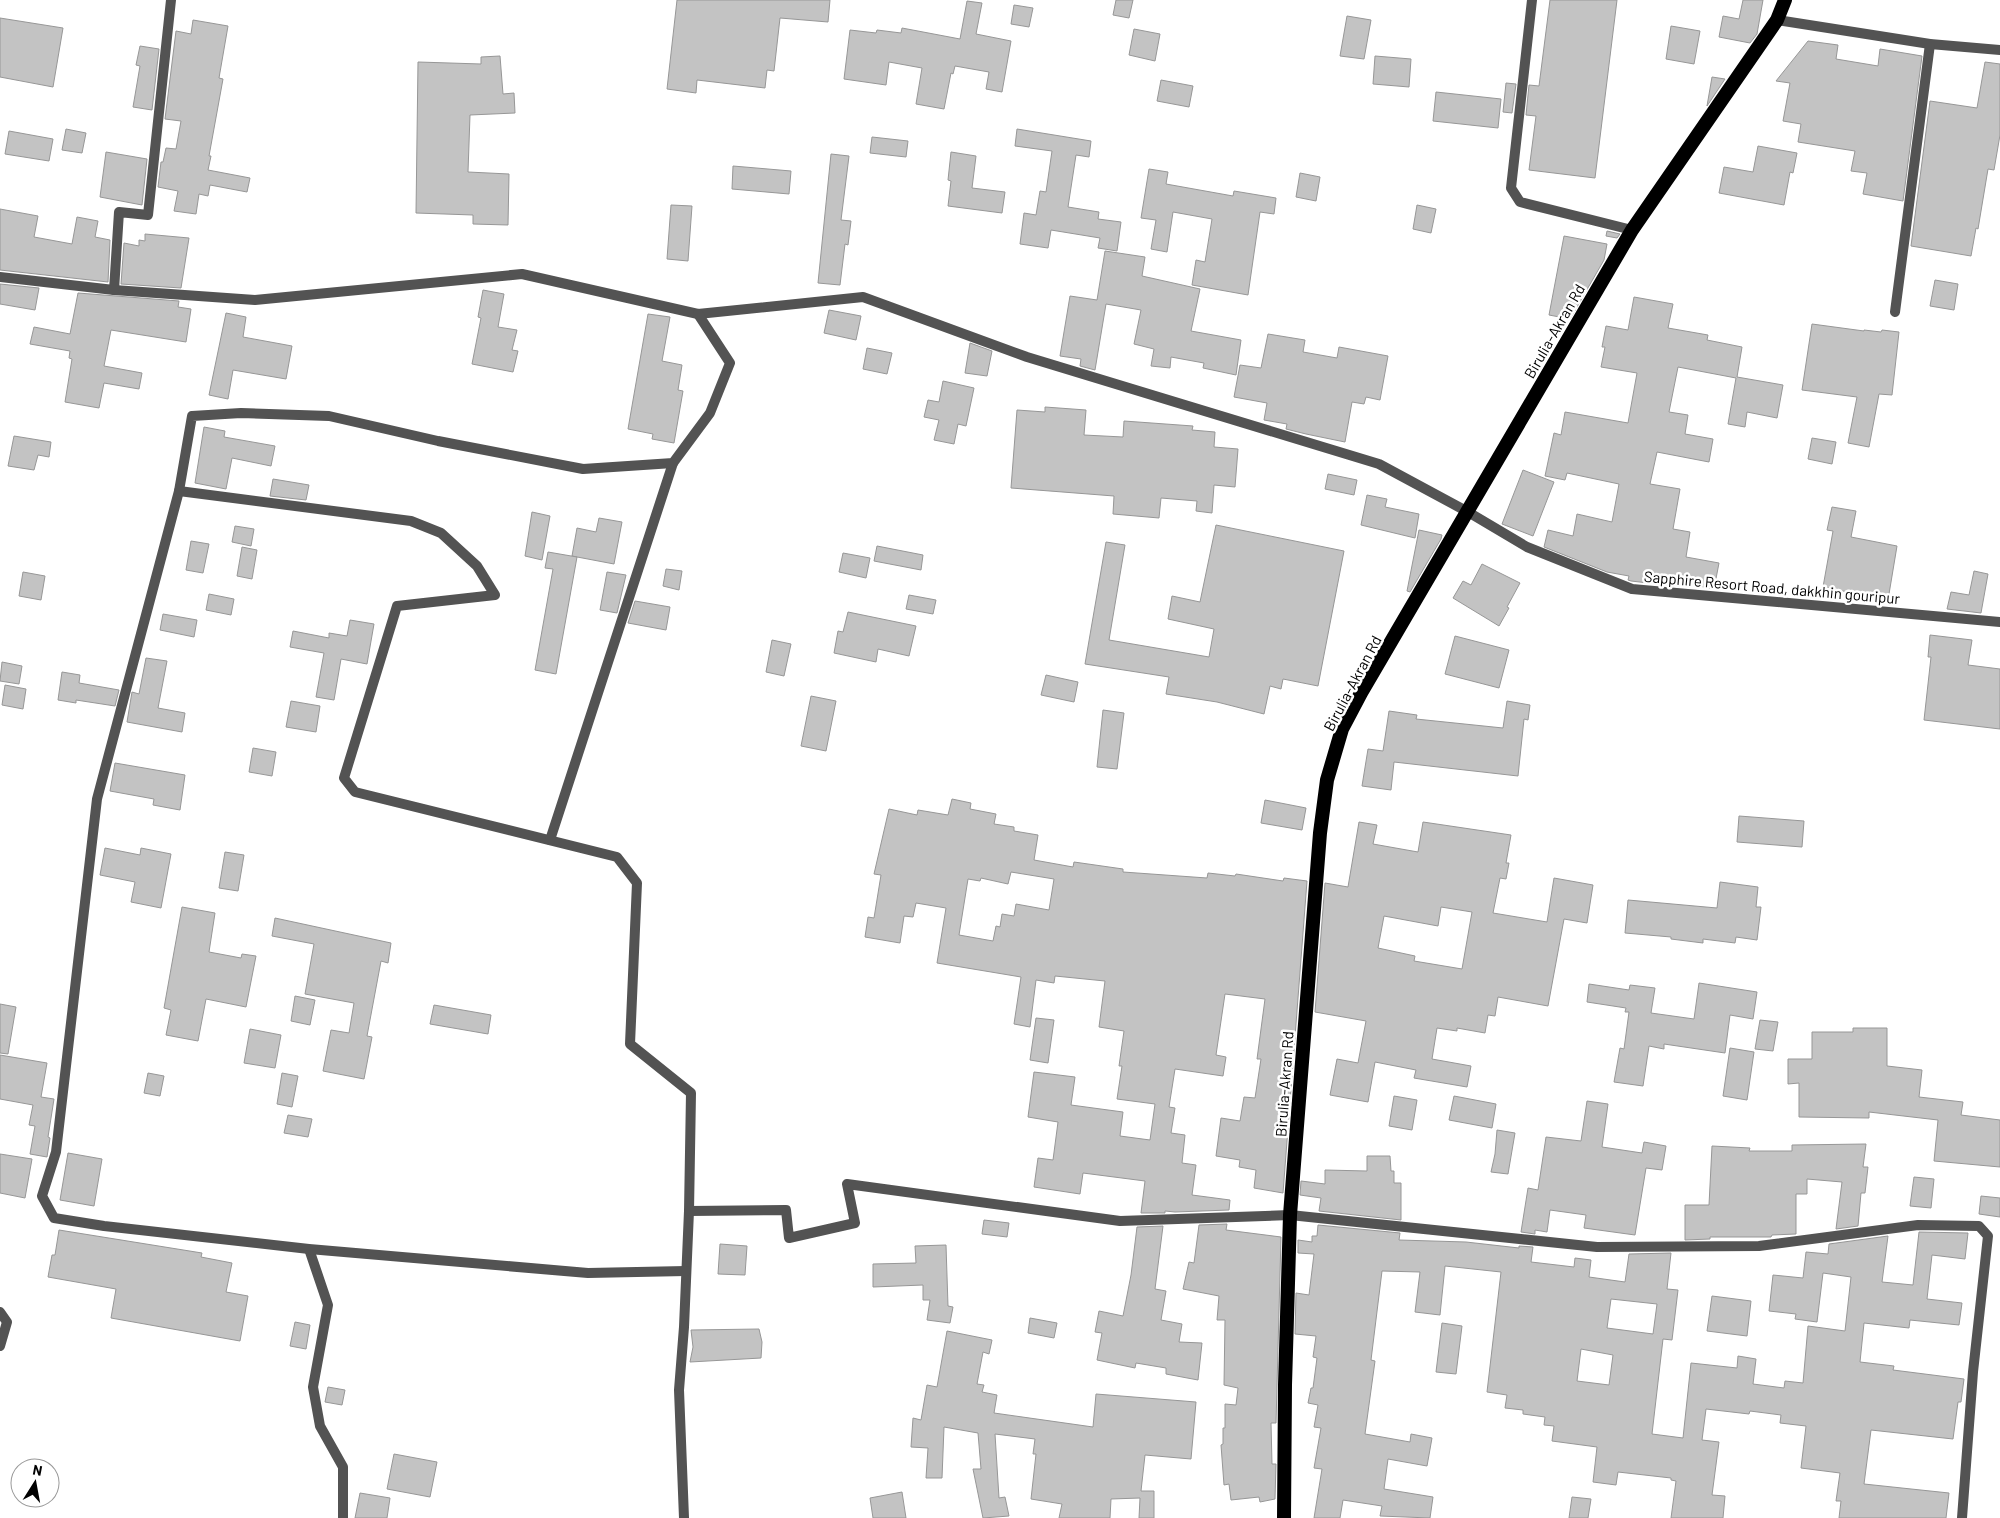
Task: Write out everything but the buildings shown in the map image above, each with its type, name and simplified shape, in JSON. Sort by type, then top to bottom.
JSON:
[{"type":"highway","name":"Birulia-Akran Rd","points":[[1284,1518],[1285,1385],[1290,1215],[1320,833],[1327,780],[1342,729],[1361,693],[1632,230],[1777,20],[1785,0]]},
{"type":"street","points":[[114,290],[120,212],[148,216],[171,0]]},
{"type":"street","points":[[1532,0],[1511,188],[1520,202],[1632,230]]},
{"type":"street","points":[[1777,20],[1930,44],[2000,50]]},
{"type":"street","points":[[1895,312],[1930,44]]},
{"type":"street","name":"Sapphire Resort Road, dakkhin gouripur","points":[[0,278],[114,290],[255,300],[522,274],[698,314],[863,297],[1027,357],[1379,464],[1468,512],[1527,547],[1632,589],[2000,622]]},
{"type":"street","points":[[550,840],[673,463],[710,413],[730,363],[698,314]]},
{"type":"street","points":[[673,463],[583,469],[438,441],[328,416],[231,414],[192,416],[179,491],[97,800],[56,1152],[42,1196],[54,1218],[104,1226],[309,1250],[588,1273],[686,1271]]},
{"type":"street","points":[[179,491],[411,521],[441,533],[478,566],[495,595],[397,606],[344,778],[355,792],[617,857],[637,883],[630,1044],[690,1093],[689,1211],[679,1390],[684,1518]]},
{"type":"street","points":[[689,1211],[786,1210],[789,1238],[854,1223],[847,1184],[1120,1221],[1290,1215],[1597,1247],[1759,1246],[1918,1225],[1979,1226],[1988,1236],[1973,1372],[1962,1518]]},
{"type":"street","points":[[309,1250],[328,1305],[313,1387],[320,1426],[343,1467],[342,1518]]},
{"type":"street","points":[[0,1312],[7,1322],[0,1346]]}]
